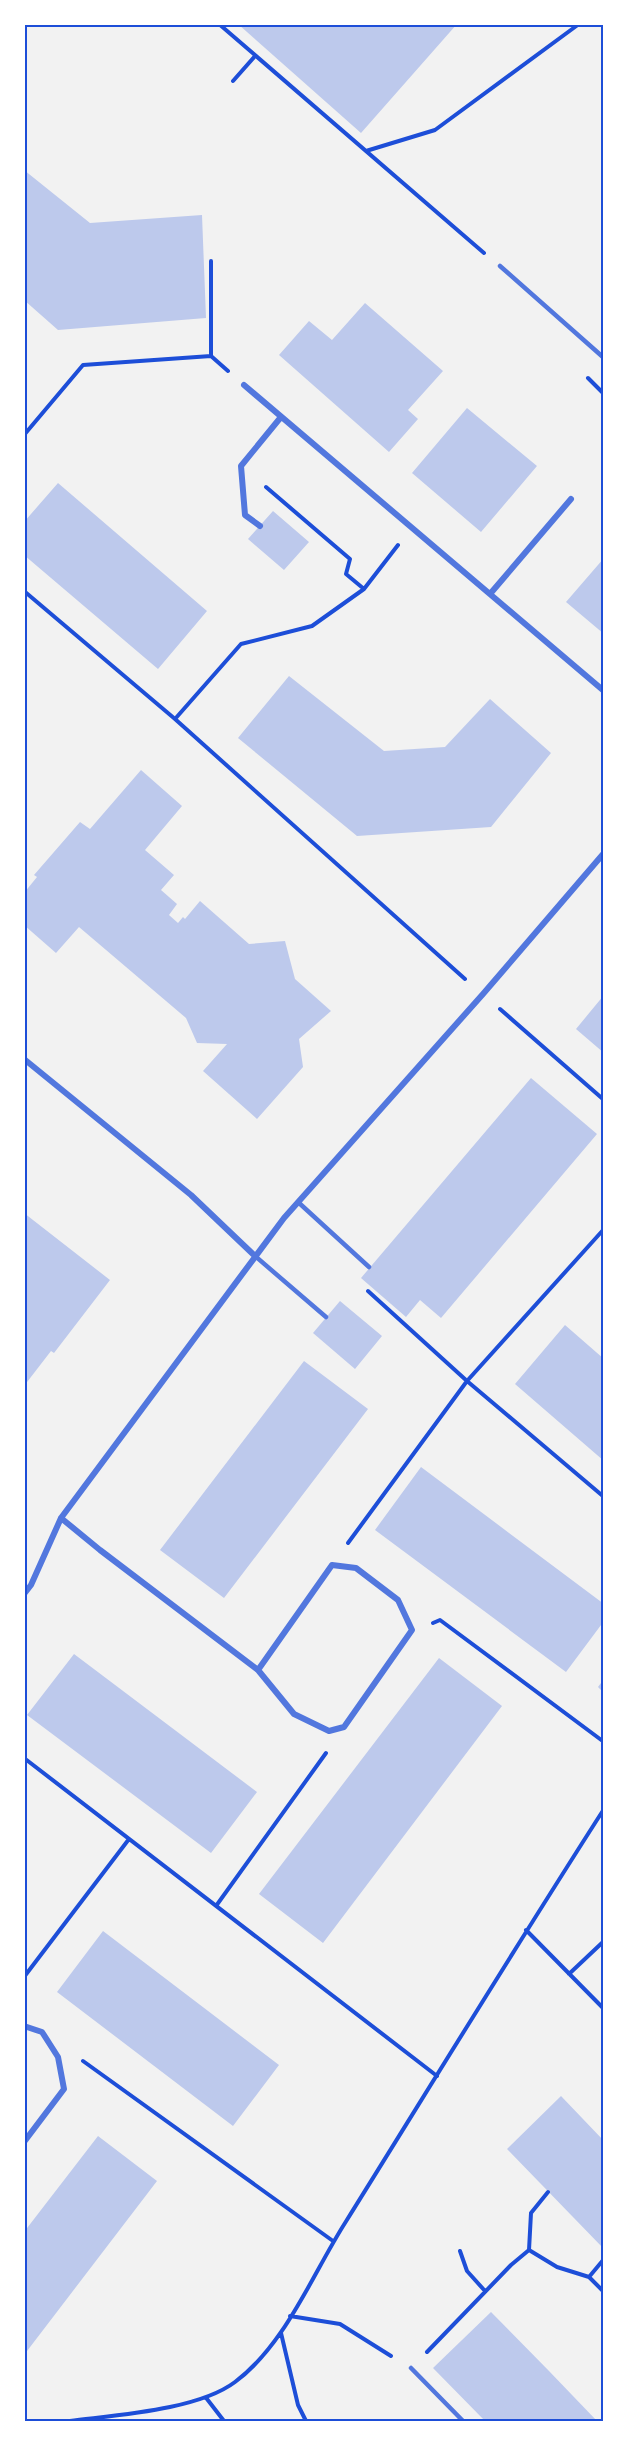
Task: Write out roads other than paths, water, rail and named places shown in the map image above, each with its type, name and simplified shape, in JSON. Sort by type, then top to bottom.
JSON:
[{"type":"street","points":[[244,385],[604,691]]},
{"type":"street","points":[[260,526],[245,514],[241,466],[281,417]]},
{"type":"street","points":[[490,594],[571,499]]},
{"type":"street","points":[[24,1594],[31,1585],[61,1518],[255,1256],[298,1202],[483,994],[604,853]]},
{"type":"street","points":[[24,1059],[191,1194],[255,1256]]},
{"type":"street","points":[[61,1518],[258,1670],[294,1714],[329,1731],[344,1727],[412,1630],[398,1600],[356,1568],[332,1565],[258,1670]]},
{"type":"street","points":[[24,2026],[42,2032],[58,2057],[64,2089],[24,2142]]},
{"type":"lane","points":[[500,266],[604,358]]},
{"type":"lane","points":[[298,1202],[369,1268]]},
{"type":"lane","points":[[255,1256],[326,1317]]},
{"type":"lane","points":[[411,2368],[463,2421]]}]
